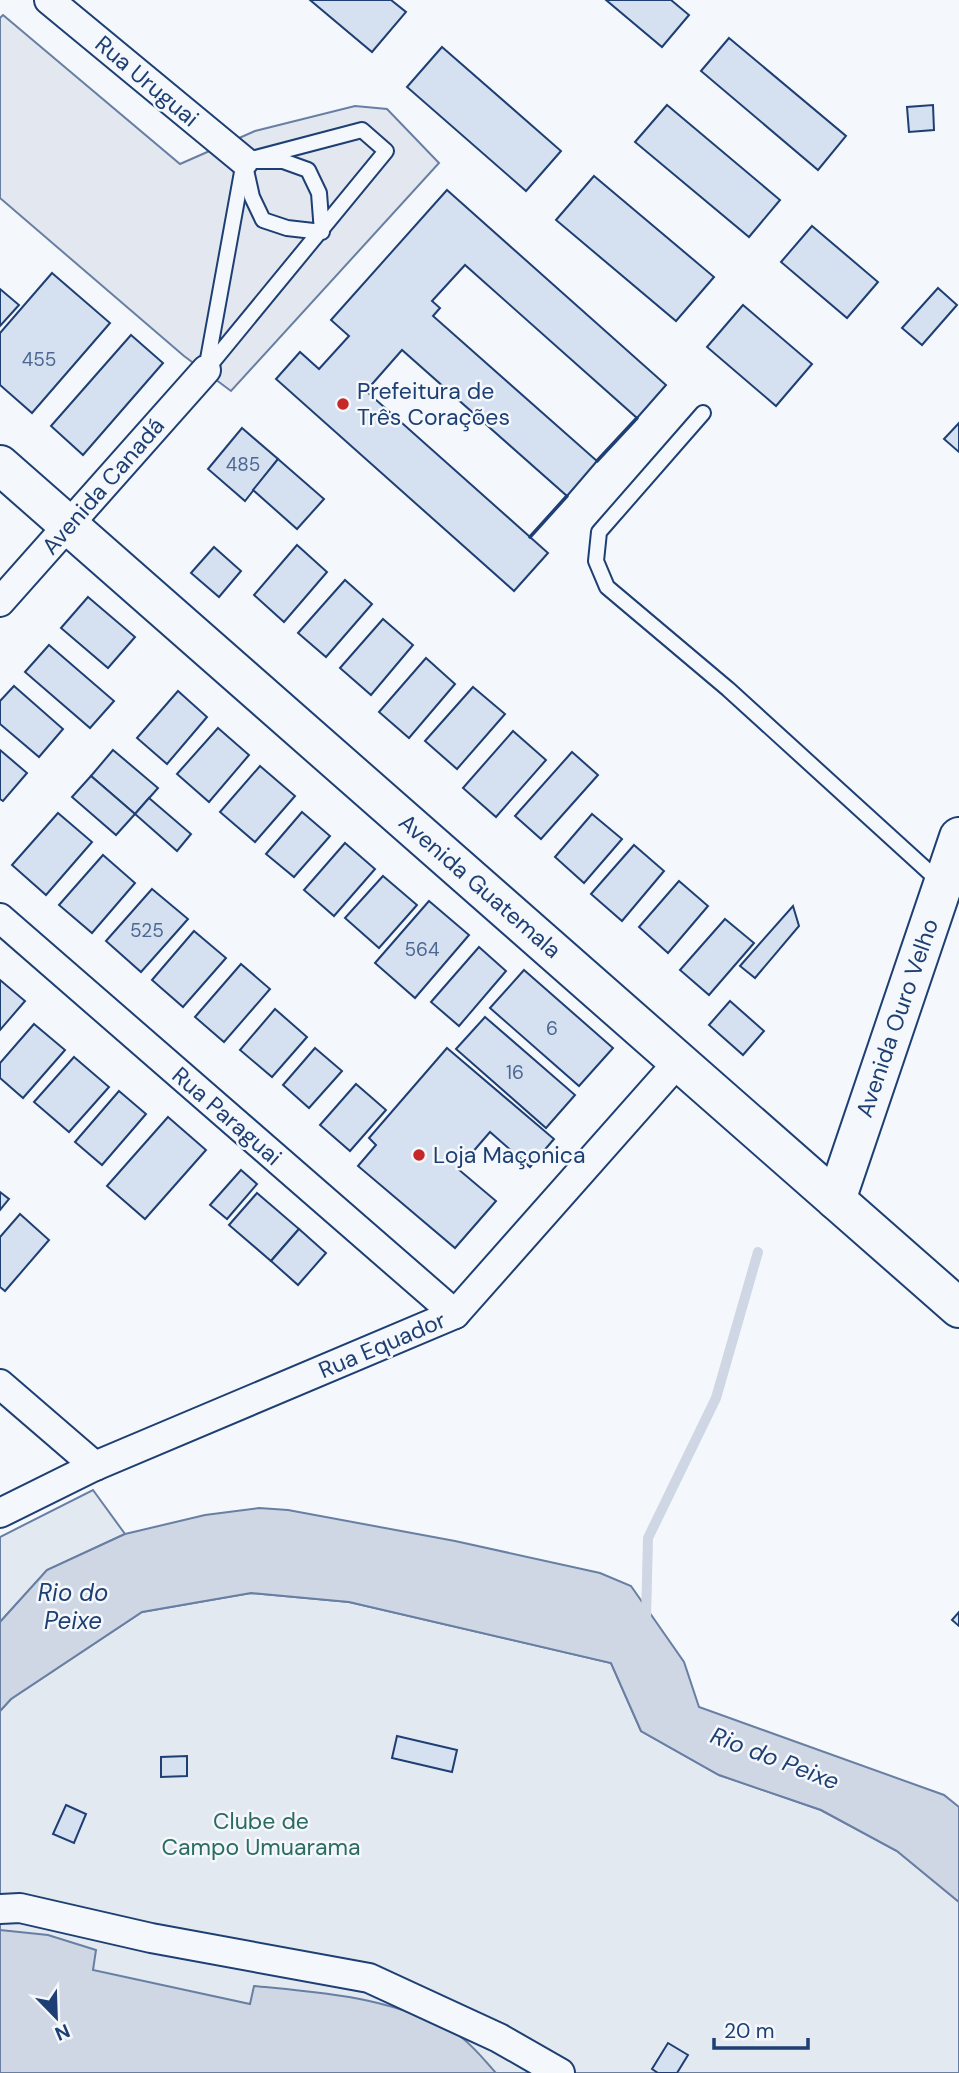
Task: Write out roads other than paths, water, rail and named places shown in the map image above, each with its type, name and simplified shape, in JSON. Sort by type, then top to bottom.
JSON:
[{"type":"street","name":"Rua Uruguai","points":[[49,0],[244,161]]},
{"type":"street","name":"Avenida Canadá","points":[[0,602],[206,370]]},
{"type":"street","name":"Avenida Guatemala","points":[[0,465],[959,1308]]},
{"type":"street","name":"Avenida Ouro Velho","points":[[836,1200],[951,892],[959,837]]},
{"type":"street","name":"Rua Paraguai","points":[[0,918],[455,1314]]},
{"type":"street","name":"Rua Equador","points":[[0,1513],[95,1466],[455,1314],[679,1061]]},
{"type":"street","points":[[0,1384],[95,1466]]},
{"type":"street","points":[[0,1909],[20,1908],[151,1938],[369,1978],[499,2038],[560,2073]]},
{"type":"lane","points":[[206,370],[386,151],[362,130],[244,161]]},
{"type":"lane","points":[[244,161],[283,162],[308,170],[319,193],[322,232]]},
{"type":"lane","points":[[244,161],[252,197],[263,220],[287,228],[322,232]]},
{"type":"lane","points":[[206,370],[244,161]]},
{"type":"lane","points":[[703,413],[599,532],[596,561],[607,587],[728,689],[951,892]]},
{"type":"water","name":"Rio do Peixe","points":[[259,1508],[288,1510],[455,1541],[600,1573],[631,1586],[684,1662],[699,1707],[944,1795],[959,1807],[959,1902],[897,1851],[821,1810],[719,1775],[641,1731],[611,1663],[349,1602],[251,1593],[142,1612],[11,1699],[0,1711],[0,1622],[47,1570],[125,1534],[205,1515]]},
{"type":"water","points":[[0,1930],[48,1935],[96,1950],[93,1970],[250,2004],[254,1986],[359,1999],[410,2012],[458,2035],[496,2073],[0,2073]]},
{"type":"waterway","points":[[646,1618],[648,1538],[716,1398],[758,1252]]},
{"type":"place","name":"Prefeitura de Três Corações","points":[[343,404]]},
{"type":"place","name":"Loja Maçonica","points":[[419,1155]]},
{"type":"park label","name":"Clube de Campo Umuarama","points":[[261,1834]]}]
